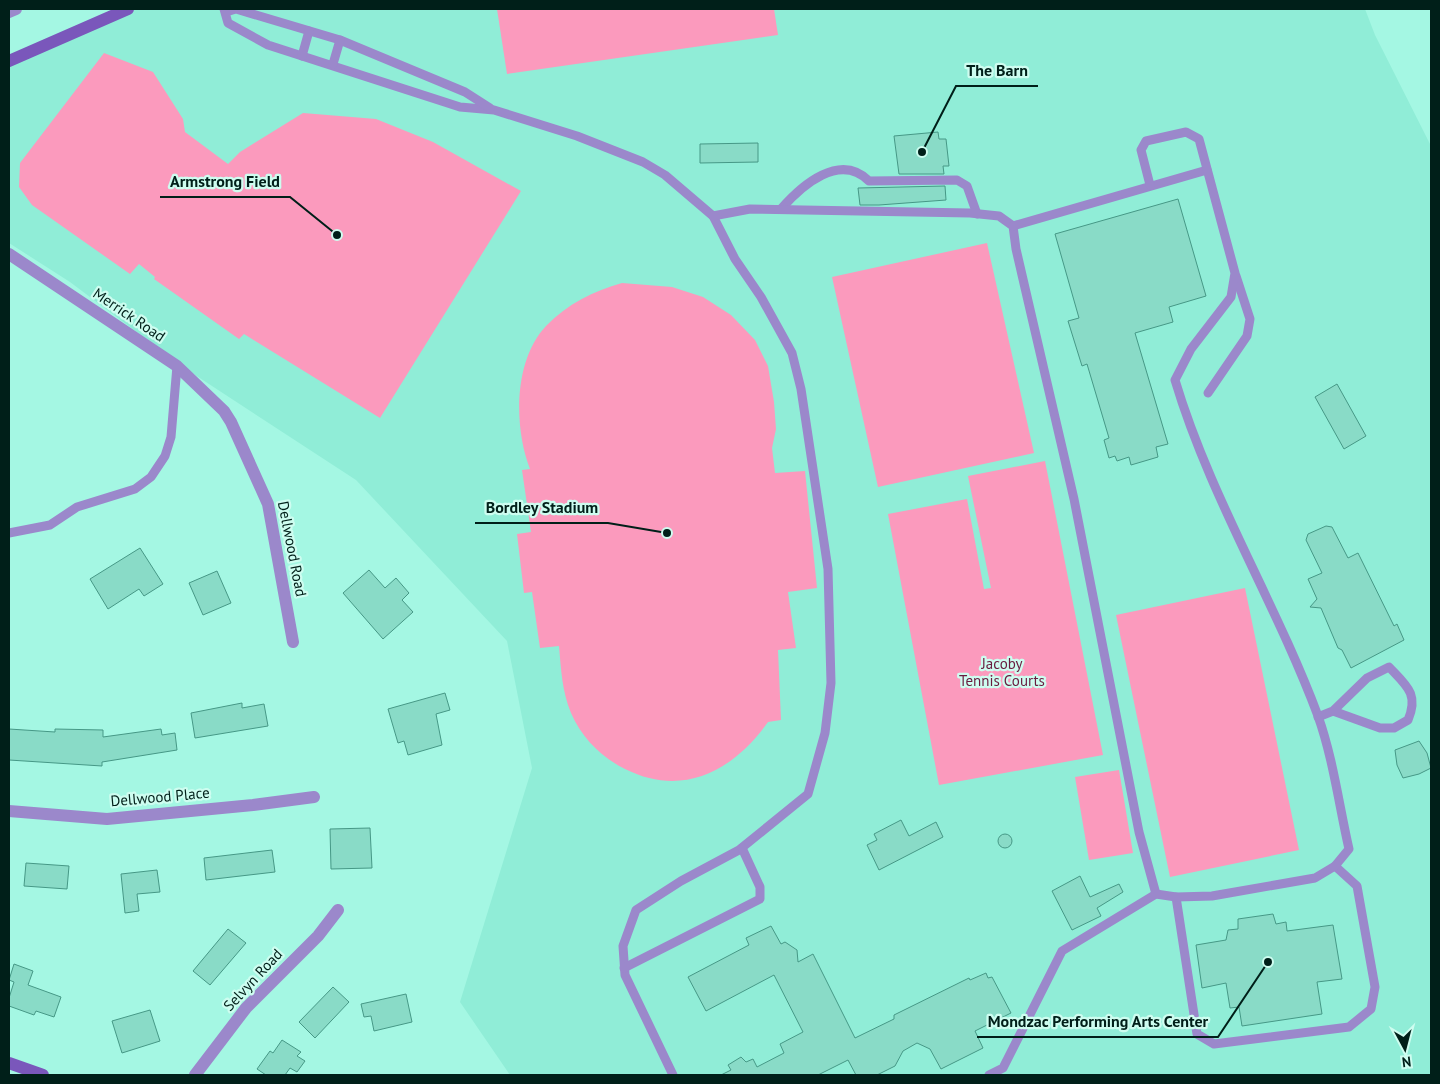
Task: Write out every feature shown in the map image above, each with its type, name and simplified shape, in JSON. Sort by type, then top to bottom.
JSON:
[{"type":"main road","points":[[9,60],[128,9]]},
{"type":"main road","points":[[9,1064],[43,1075]]},
{"type":"street","points":[[9,12],[16,9]]},
{"type":"street","name":"Merrick Road","points":[[9,254],[177,366],[224,412]]},
{"type":"street","name":"Dellwood Road","points":[[224,412],[231,422],[268,504],[293,642]]},
{"type":"street","name":"Dellwood Place","points":[[9,810],[107,819],[253,805],[314,797]]},
{"type":"street","name":"Selvyn Road","points":[[195,1075],[246,1008],[318,936],[338,910]]},
{"type":"lane","points":[[494,110],[465,92],[340,40],[236,9],[225,11],[228,22],[250,36],[302,56],[333,64],[460,107],[494,110],[577,136],[643,162],[665,175],[713,216],[735,259],[761,297],[792,353],[806,417],[828,569],[831,683],[820,755],[808,794],[742,848],[681,880],[636,910],[623,946],[625,975],[673,1075]]},
{"type":"lane","points":[[302,56],[309,31]]},
{"type":"lane","points":[[333,64],[340,40]]},
{"type":"lane","points":[[1150,185],[1141,150],[1146,141],[1186,132],[1199,139],[1235,273],[1250,320],[1247,336],[1208,393]]},
{"type":"lane","points":[[781,209],[798,191],[827,173],[841,168],[861,173],[869,181],[957,180],[967,186],[977,214]]},
{"type":"lane","points":[[1012,226],[1207,170]]},
{"type":"lane","points":[[713,216],[750,209],[977,214],[999,216],[1012,226],[1074,500],[1139,832],[1156,894]]},
{"type":"lane","points":[[989,1075],[1003,1068],[1062,952],[1156,894],[1176,897],[1212,896],[1315,878],[1335,866],[1349,849],[1318,716],[1291,652],[1213,486],[1185,414],[1175,380],[1190,349],[1231,297],[1235,273]]},
{"type":"lane","points":[[9,532],[50,525],[77,507],[135,489],[151,477],[166,456],[171,438],[177,366]]},
{"type":"lane","points":[[1318,716],[1333,711],[1367,678],[1389,667],[1409,688],[1414,706],[1408,720],[1394,728],[1380,728],[1333,711]]},
{"type":"lane","points":[[624,968],[760,899],[760,887],[742,848]]},
{"type":"lane","points":[[1176,897],[1197,1034],[1214,1044],[1349,1027],[1371,1009],[1375,988],[1357,886],[1335,866]]},
{"type":"shaded area","points":[[134,9],[1365,9],[1375,35],[1431,146],[1431,1075],[510,1075],[460,1002],[532,768],[507,641],[356,480],[186,369],[70,282],[9,243],[9,65]]},
{"type":"green space","points":[[497,9],[774,9],[778,35],[507,74]]},
{"type":"green space","points":[[104,53],[153,72],[183,119],[185,132],[228,164],[240,152],[303,113],[376,119],[433,142],[521,191],[380,418],[244,334],[239,339],[154,279],[155,277],[139,264],[130,274],[32,205],[19,187],[20,163]]},
{"type":"green space","points":[[987,243],[1034,453],[878,487],[832,277]]},
{"type":"green space","points":[[622,283],[672,287],[703,297],[731,315],[755,340],[768,366],[776,429],[772,448],[775,473],[805,471],[817,588],[788,592],[796,648],[778,650],[781,720],[768,722],[739,754],[723,766],[705,775],[687,780],[667,781],[646,777],[616,764],[593,746],[575,722],[568,705],[562,680],[559,646],[540,648],[532,592],[524,593],[517,534],[531,532],[522,470],[530,469],[521,434],[519,415],[522,376],[527,357],[535,341],[554,318],[591,294]]},
{"type":"green space","name":"Jacoby Tennis Courts","points":[[1045,461],[1103,755],[939,785],[888,514],[967,499],[984,589],[991,588],[968,476]]},
{"type":"green space","points":[[1245,588],[1299,850],[1170,877],[1116,615]]},
{"type":"green space","points":[[1119,770],[1133,853],[1089,860],[1075,777]]},
{"type":"building","points":[[938,132],[939,139],[946,139],[949,166],[943,166],[944,174],[899,174],[894,136]]},
{"type":"building","points":[[758,143],[758,162],[700,163],[700,144]]},
{"type":"building","points":[[945,186],[946,200],[860,205],[858,188]]},
{"type":"building","points":[[1178,199],[1206,296],[1169,307],[1173,322],[1135,333],[1168,444],[1156,447],[1158,457],[1131,465],[1129,457],[1117,461],[1115,456],[1109,458],[1104,440],[1109,438],[1087,364],[1082,366],[1068,321],[1079,318],[1055,234]]},
{"type":"building","points":[[1337,384],[1366,436],[1344,449],[1315,397]]},
{"type":"building","points":[[1326,526],[1332,527],[1348,558],[1358,553],[1394,626],[1397,624],[1404,640],[1351,668],[1342,650],[1338,648],[1321,608],[1310,607],[1317,599],[1308,579],[1322,573],[1306,540],[1308,534]]},
{"type":"building","points":[[140,548],[163,584],[144,596],[139,589],[108,609],[90,579]]},
{"type":"building","points":[[369,570],[385,588],[396,578],[409,593],[402,600],[413,612],[383,639],[343,593]]},
{"type":"building","points":[[217,571],[231,603],[203,615],[189,583]]},
{"type":"building","points":[[445,693],[450,710],[436,714],[442,745],[408,755],[404,741],[398,743],[388,709]]},
{"type":"building","points":[[242,703],[242,708],[264,704],[268,726],[195,738],[191,713]]},
{"type":"building","points":[[9,729],[55,732],[55,729],[103,730],[103,737],[161,729],[162,735],[175,733],[177,750],[102,762],[102,766],[9,760]]},
{"type":"building","points":[[1419,741],[1427,753],[1431,768],[1419,774],[1403,778],[1397,765],[1395,750]]},
{"type":"building","points":[[901,820],[909,836],[936,822],[943,837],[879,870],[867,845],[877,840],[874,834]]},
{"type":"building","points":[[370,828],[372,868],[331,869],[330,829]]},
{"type":"building","points":[[1002,834],[1008,834],[1012,841],[1008,848],[1002,848],[998,844],[998,838]]},
{"type":"building","points":[[272,850],[275,872],[206,880],[204,858]]},
{"type":"building","points":[[26,863],[69,866],[67,889],[24,886]]},
{"type":"building","points":[[157,870],[160,892],[137,894],[139,911],[125,913],[121,874]]},
{"type":"building","points":[[1080,876],[1090,897],[1119,884],[1123,892],[1097,908],[1101,916],[1072,930],[1052,891]]},
{"type":"building","points":[[1273,914],[1276,924],[1286,922],[1287,931],[1333,925],[1342,979],[1317,982],[1322,1014],[1242,1026],[1239,1007],[1230,1008],[1226,983],[1202,988],[1196,945],[1226,940],[1228,930],[1238,929],[1238,919]]},
{"type":"building","points":[[771,926],[781,944],[785,942],[797,950],[798,962],[813,954],[855,1038],[894,1019],[894,1015],[969,978],[970,980],[986,973],[988,978],[992,977],[1011,1013],[975,1031],[983,1048],[941,1069],[930,1049],[917,1043],[903,1051],[895,1066],[877,1075],[856,1075],[848,1060],[818,1075],[721,1075],[731,1070],[728,1065],[741,1057],[746,1062],[753,1059],[757,1067],[784,1053],[780,1044],[803,1032],[774,975],[706,1011],[688,977],[749,945],[746,938]]},
{"type":"building","points":[[228,929],[246,943],[210,985],[193,971]]},
{"type":"building","points":[[14,964],[33,971],[28,985],[61,997],[54,1017],[36,1011],[34,1015],[9,1006],[9,998],[14,982],[9,980]]},
{"type":"building","points":[[333,987],[349,1002],[315,1038],[299,1022]]},
{"type":"building","points":[[406,994],[412,1022],[374,1031],[371,1016],[364,1017],[361,1004]]},
{"type":"building","points":[[150,1010],[160,1041],[122,1053],[112,1021]]},
{"type":"building","points":[[282,1040],[301,1052],[297,1056],[305,1061],[297,1072],[290,1068],[285,1075],[266,1075],[257,1069],[270,1051],[273,1053]]},
{"type":"place","name":"The Barn","points":[[922,152]]},
{"type":"place","name":"Armstrong Field","points":[[337,235]]},
{"type":"place","name":"Bordley Stadium","points":[[667,533]]},
{"type":"place","name":"Mondzac Performing Arts Center","points":[[1268,962]]}]
